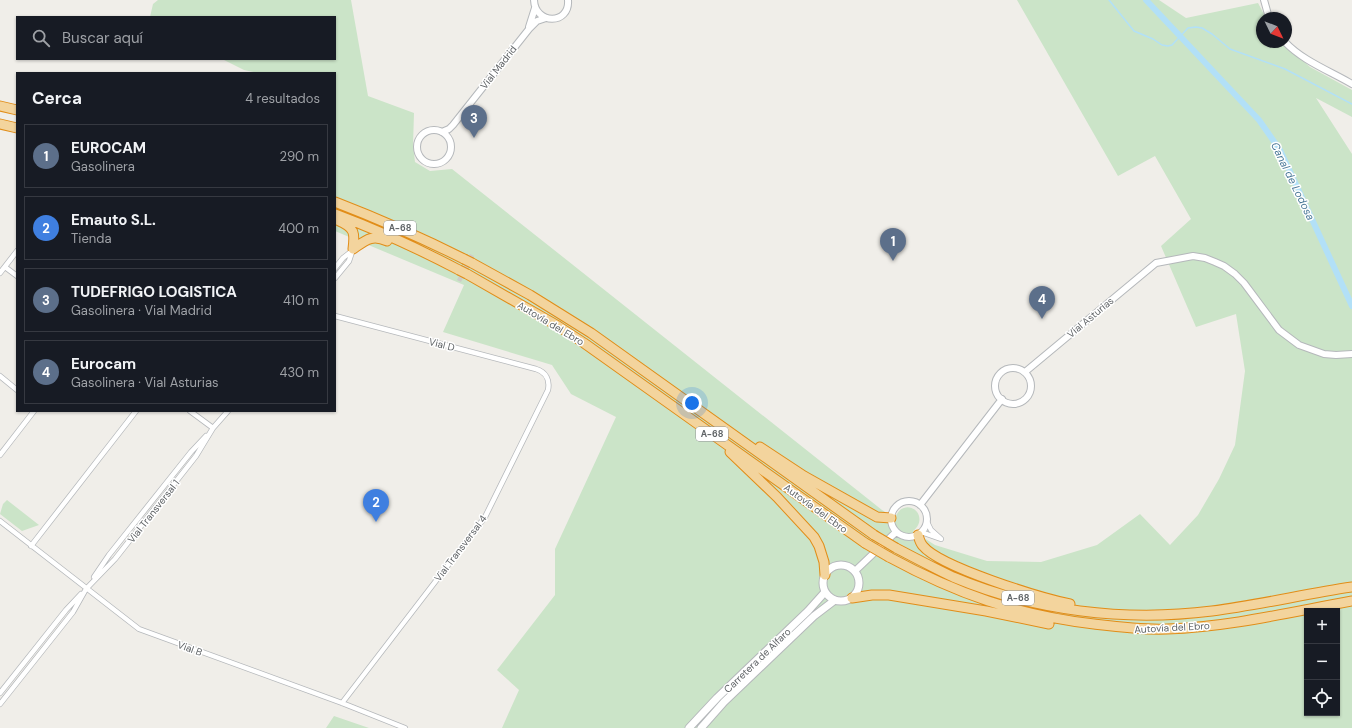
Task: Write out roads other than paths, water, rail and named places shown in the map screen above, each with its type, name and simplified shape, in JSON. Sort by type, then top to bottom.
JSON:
[{"type":"highway","points":[[0,106],[16,110]]},
{"type":"highway","points":[[0,112],[16,116]]},
{"type":"highway","points":[[0,124],[16,128]]},
{"type":"highway","name":"Autovía del Ebro","points":[[336,202],[423,238],[530,295],[591,333],[874,535],[896,548],[953,576],[988,590],[1025,600],[1081,611],[1149,615],[1210,611],[1352,587]]},
{"type":"highway","name":"Autovía del Ebro","points":[[336,214],[418,248],[565,330],[866,543],[916,572],[982,600],[1051,618],[1134,629],[1168,629],[1215,625],[1352,601]]},
{"type":"highway","points":[[336,220],[352,228],[355,238],[353,250]]},
{"type":"highway","points":[[353,250],[365,240],[374,237],[382,238],[440,265],[463,272]]},
{"type":"highway","points":[[701,411],[745,437],[804,476],[877,517],[891,518]]},
{"type":"highway","points":[[698,424],[709,437],[752,472],[814,537],[820,546],[824,562],[824,575]]},
{"type":"highway","points":[[920,534],[922,546],[937,557],[960,568],[1002,583],[1062,602],[1149,615]]},
{"type":"highway","points":[[852,598],[872,595],[889,595],[986,611],[1041,623],[1105,631],[1134,629]]},
{"type":"main road","points":[[843,564],[855,571],[859,577],[860,584],[857,593],[852,598],[840,602],[829,597],[825,592],[823,581],[824,575],[832,567],[843,564]]},
{"type":"main road","name":"Carretera de Alfaro","points":[[689,728],[734,681],[808,611],[825,592]]},
{"type":"main road","name":"Carretera de Alfaro","points":[[701,728],[724,702],[809,620],[835,600]]},
{"type":"street","points":[[534,0],[535,8],[546,18]]},
{"type":"street","name":"Vial Madrid","points":[[442,132],[449,129],[453,125],[529,29],[537,21],[546,18],[558,18],[564,14],[567,9],[568,0]]},
{"type":"street","points":[[1264,0],[1267,12]]},
{"type":"street","name":"Vial Madrid","points":[[529,29],[535,8]]},
{"type":"street","points":[[1291,48],[1310,61],[1352,84]]},
{"type":"street","name":"Vial Madrid","points":[[450,140],[450,132],[453,125]]},
{"type":"street","points":[[433,130],[442,132],[446,134],[450,140],[452,146],[450,153],[447,159],[442,163],[435,165],[429,164],[419,155],[417,148],[418,142],[427,132],[433,130]]},
{"type":"street","points":[[336,267],[343,258],[353,250]]},
{"type":"street","points":[[336,277],[349,261],[353,250]]},
{"type":"street","points":[[0,273],[16,252]]},
{"type":"street","name":"Vial Asturias","points":[[1025,372],[1084,321],[1156,263],[1193,256],[1205,258],[1215,262],[1224,266],[1234,274],[1244,283],[1279,330],[1299,345],[1324,354],[1352,354]]},
{"type":"street","points":[[5,266],[16,275]]},
{"type":"street","name":"Vial D","points":[[336,316],[536,368],[543,372],[547,377]]},
{"type":"street","points":[[1012,368],[1019,368],[1025,372],[1029,377],[1031,384],[1027,397],[1022,401],[1015,403],[1008,403],[1002,399],[998,394],[996,387],[996,380],[1000,374],[1005,370],[1012,368]]},
{"type":"street","points":[[0,376],[16,389]]},
{"type":"street","name":"Vial Transversal 4","points":[[342,703],[485,517],[548,390],[549,385],[547,377]]},
{"type":"street","points":[[920,504],[1002,399]]},
{"type":"street","points":[[0,455],[33,412]]},
{"type":"street","points":[[31,546],[135,412]]},
{"type":"street","points":[[191,412],[213,428]]},
{"type":"street","name":"Vial Transversal 1","points":[[0,693],[66,610],[115,559],[196,456],[224,412]]},
{"type":"street","name":"Vial Transversal 1","points":[[213,428],[227,412]]},
{"type":"street","points":[[911,501],[920,504],[924,510],[931,530],[941,539],[920,534],[907,537],[901,536],[896,532],[891,518],[895,507],[911,501]]},
{"type":"street","name":"Vial B","points":[[0,521],[139,629],[342,703],[405,728]]},
{"type":"street","points":[[920,534],[927,522]]},
{"type":"street","points":[[855,571],[896,532]]},
{"type":"street","name":"Vial Transversal 1","points":[[0,704],[73,612],[86,589]]},
{"type":"waterway","points":[[1109,0],[1134,31],[1153,39],[1162,45],[1172,45],[1188,28],[1202,28],[1230,49],[1285,69],[1352,104]]},
{"type":"waterway","name":"Canal de Lodosa","points":[[1146,0],[1259,120],[1280,150],[1352,306]]},
{"type":"tunnel","points":[[459,281],[472,255]]},
{"type":"place","name":"TUDEFRIGO LOGISTICA","points":[[474,138]]},
{"type":"place","name":"EUROCAM","points":[[893,261]]},
{"type":"place","name":"Eurocam","points":[[1042,319]]},
{"type":"place","name":"Emauto S.L.","points":[[376,522]]}]
